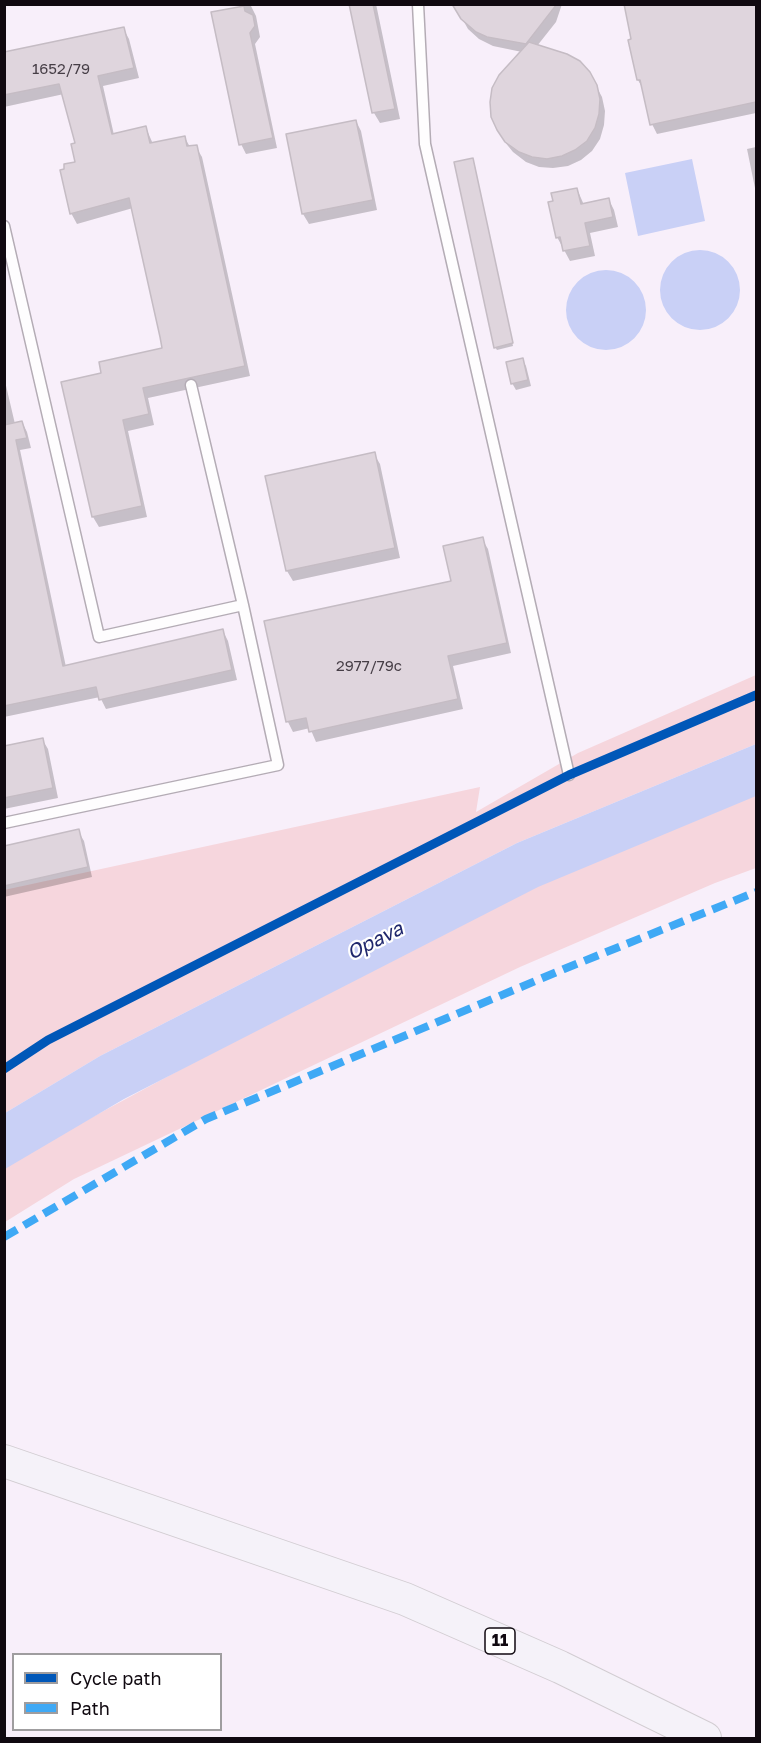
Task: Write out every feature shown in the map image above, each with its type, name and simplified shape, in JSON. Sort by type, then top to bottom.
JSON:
[{"type":"main road","name":"11","points":[[4,1461],[405,1599],[560,1667],[705,1738]]},
{"type":"lane","points":[[418,4],[425,144],[569,775]]},
{"type":"lane","points":[[4,226],[99,637],[243,604]]},
{"type":"lane","points":[[4,823],[278,765],[243,604],[191,385]]},
{"type":"shaded area","points":[[756,675],[756,744],[517,843],[100,1056],[5,1113],[4,890],[480,787],[476,812],[578,753]]},
{"type":"shaded area","points":[[756,794],[756,868],[715,883],[520,967],[74,1179],[5,1222],[5,1168],[59,1135],[380,962],[509,898]]},
{"type":"water","points":[[692,159],[705,221],[638,236],[625,173]]},
{"type":"water","points":[[700,250],[715,253],[728,262],[737,275],[740,290],[737,305],[728,318],[715,327],[700,330],[685,327],[672,318],[663,305],[660,290],[663,275],[672,262],[685,253]]},
{"type":"water","points":[[606,270],[621,273],[634,282],[643,295],[646,310],[643,325],[634,338],[621,347],[606,350],[591,347],[578,338],[569,325],[566,310],[569,295],[578,282],[591,273]]},
{"type":"water","name":"Opava","points":[[756,744],[756,796],[538,887],[124,1099],[5,1169],[5,1113],[100,1056],[517,843]]},
{"type":"building","points":[[349,4],[373,4],[395,109],[372,113]]},
{"type":"building","points":[[452,4],[557,4],[526,44],[487,37],[476,32],[461,19]]},
{"type":"building","points":[[624,4],[756,4],[756,102],[650,125],[628,40],[631,39]]},
{"type":"building","points":[[244,6],[245,11],[253,15],[255,26],[250,33],[273,138],[239,145],[211,12]]},
{"type":"building","points":[[124,27],[134,68],[98,76],[112,134],[146,126],[150,143],[185,136],[187,146],[197,145],[245,366],[143,388],[149,414],[123,420],[142,506],[92,517],[61,382],[101,373],[99,362],[162,348],[160,337],[129,198],[70,214],[60,170],[64,169],[64,164],[75,162],[71,144],[75,143],[59,84],[4,95],[4,52]]},
{"type":"building","points":[[529,42],[567,54],[580,61],[590,72],[597,85],[600,99],[595,128],[587,141],[562,156],[547,159],[519,152],[505,142],[491,117],[492,88],[499,75]]},
{"type":"building","points":[[356,120],[373,200],[302,214],[286,134]]},
{"type":"building","points":[[473,158],[513,343],[494,348],[454,162]]},
{"type":"building","points":[[577,188],[581,204],[609,198],[613,217],[585,223],[590,246],[563,251],[560,237],[556,238],[548,202],[553,201],[551,193]]},
{"type":"building","points":[[523,358],[528,380],[511,384],[506,362]]},
{"type":"building","points":[[22,421],[27,438],[16,440],[63,666],[223,629],[232,670],[99,700],[96,687],[4,706],[4,425]]},
{"type":"building","points":[[375,452],[395,548],[286,571],[265,476]]},
{"type":"building","points":[[483,537],[507,643],[448,656],[458,699],[309,732],[306,718],[286,722],[264,621],[451,581],[443,546]]},
{"type":"building","points":[[43,738],[53,788],[4,798],[4,746]]},
{"type":"building","points":[[79,829],[88,867],[4,886],[4,846]]},
{"type":"marked path","points":[[4,1237],[206,1119],[564,969],[756,892]]},
{"type":"cycle path","points":[[4,1069],[48,1040],[569,775],[756,695]]}]
